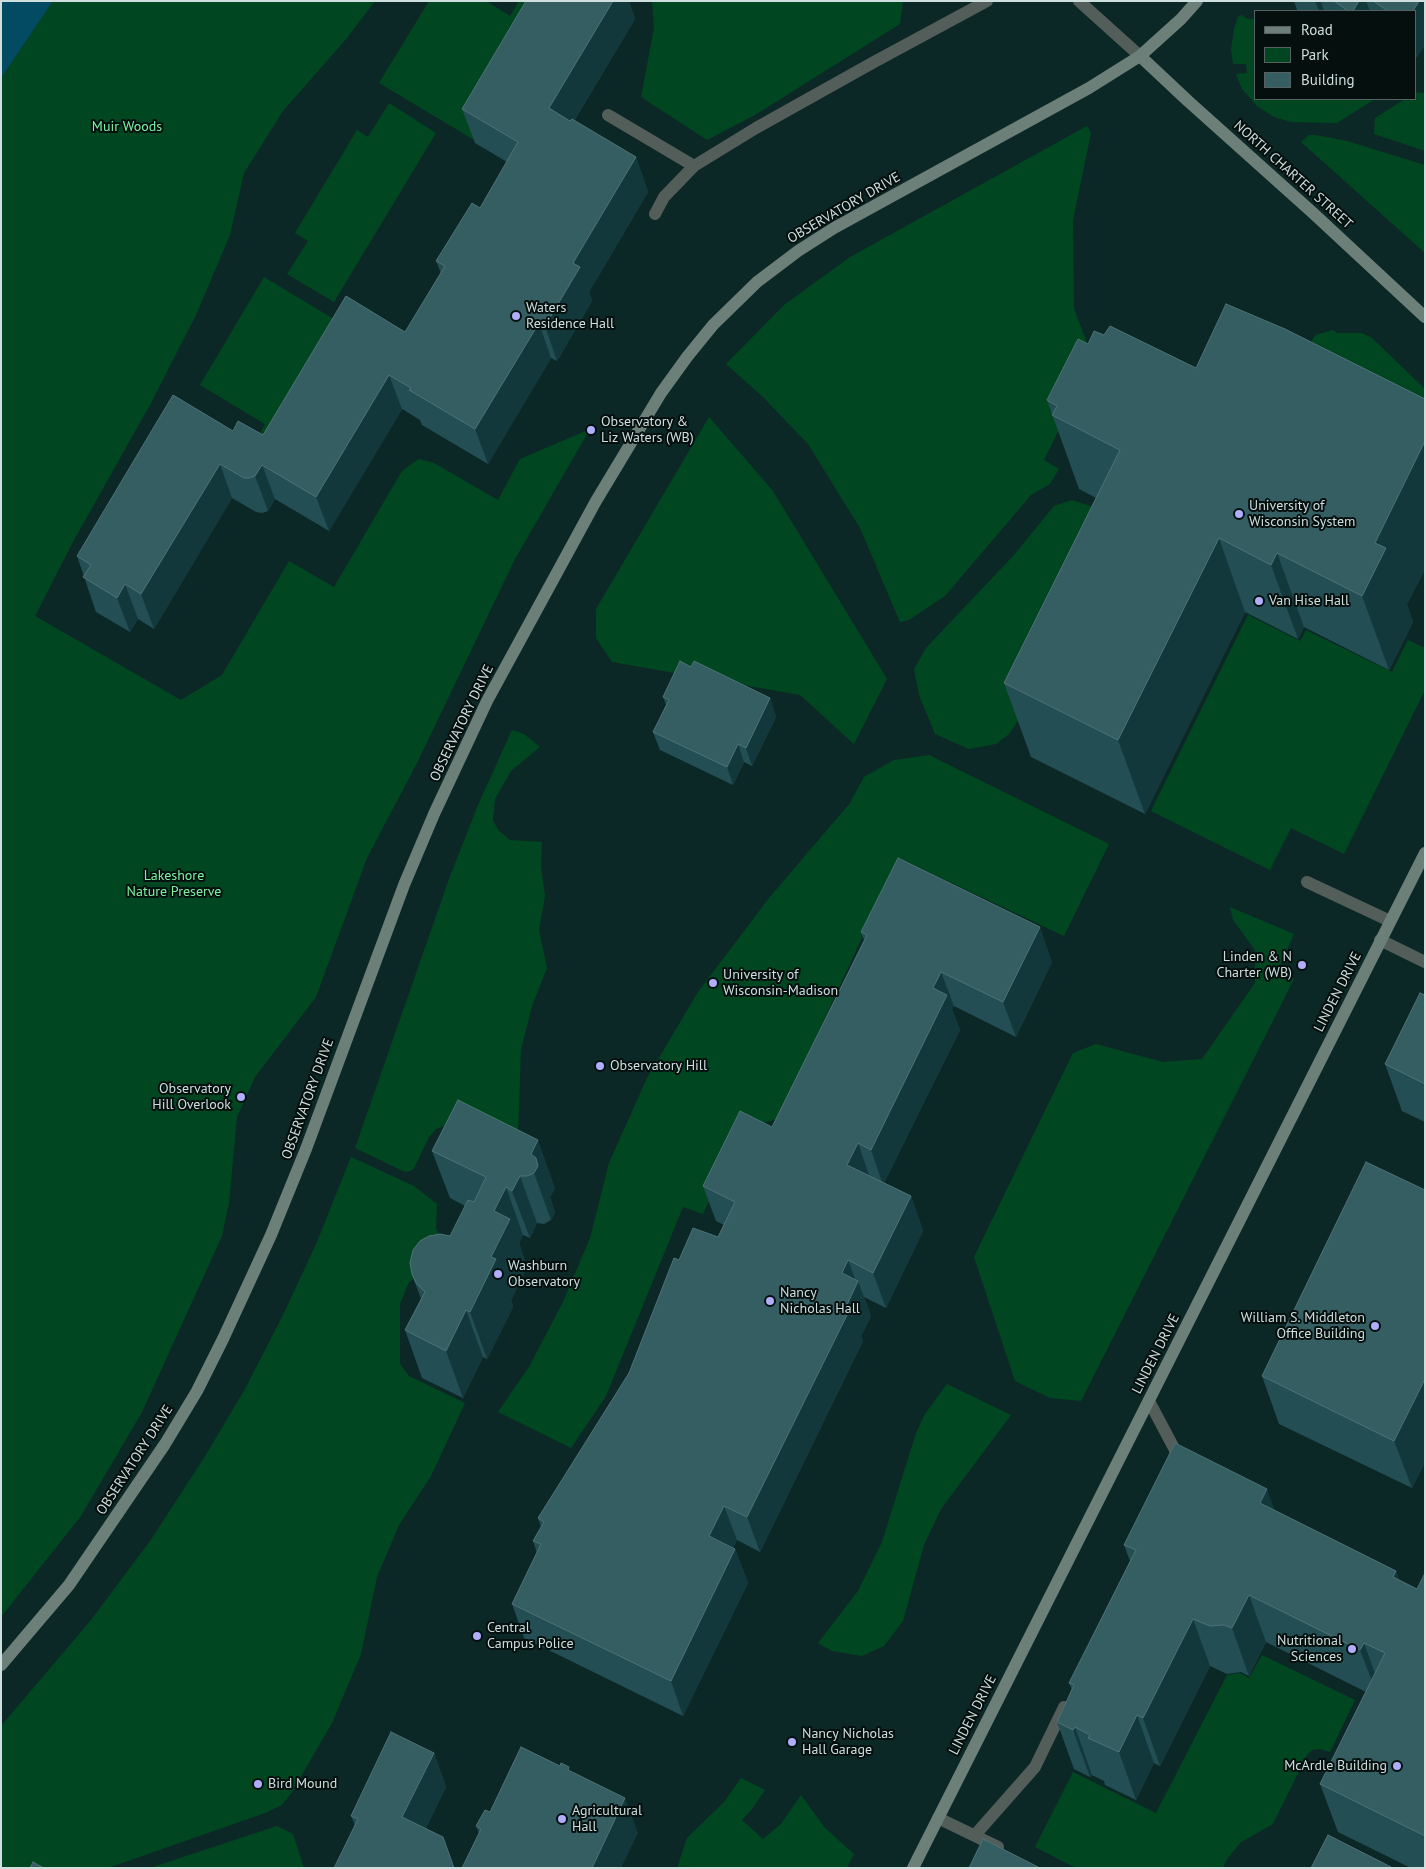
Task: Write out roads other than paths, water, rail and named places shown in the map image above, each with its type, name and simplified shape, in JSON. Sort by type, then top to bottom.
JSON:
[{"type":"street","points":[[655,214],[664,196],[694,166],[756,128],[988,1]]},
{"type":"street","points":[[1079,1],[1140,56]]},
{"type":"street","name":"OBSERVATORY DRIVE","points":[[1,1665],[69,1585],[165,1444],[197,1391],[271,1235],[306,1149],[404,885],[434,814],[487,701],[531,618],[596,500],[661,392],[713,325],[758,282],[798,251],[834,228],[1089,88],[1140,56],[1181,20],[1197,1]]},
{"type":"street","name":"NORTH CHARTER STREET","points":[[1140,56],[1313,212],[1425,317]]},
{"type":"street","points":[[608,115],[694,166]]},
{"type":"street","name":"LINDEN DRIVE","points":[[913,1868],[1425,853]]},
{"type":"street","points":[[1307,882],[1390,921]]},
{"type":"street","points":[[1380,940],[1425,962]]},
{"type":"street","points":[[1148,1401],[1175,1450],[1177,1469],[1175,1478]]},
{"type":"street","points":[[975,1835],[1035,1767],[1069,1697]]},
{"type":"street","points":[[938,1818],[1006,1851]]},
{"type":"water","points":[[1,1],[53,1],[1,78]]},
{"type":"place","name":"Waters Residence Hall","points":[[516,316]]},
{"type":"place","name":"Observatory & Liz Waters (WB)","points":[[591,430]]},
{"type":"place","name":"University of Wisconsin System","points":[[1239,514]]},
{"type":"place","name":"Van Hise Hall","points":[[1259,601]]},
{"type":"place","name":"Linden & N Charter (WB)","points":[[1302,965]]},
{"type":"place","name":"University of Wisconsin-Madison","points":[[713,983]]},
{"type":"place","name":"Observatory Hill","points":[[600,1066]]},
{"type":"place","name":"Observatory Hill Overlook","points":[[241,1097]]},
{"type":"place","name":"Washburn Observatory","points":[[498,1274]]},
{"type":"place","name":"Nancy Nicholas Hall","points":[[770,1301]]},
{"type":"place","name":"William S. Middleton Office Building","points":[[1375,1326]]},
{"type":"place","name":"Central Campus Police","points":[[477,1636]]},
{"type":"place","name":"Nutritional Sciences","points":[[1352,1649]]},
{"type":"place","name":"Nancy Nicholas Hall Garage","points":[[792,1742]]},
{"type":"place","name":"McArdle Building","points":[[1397,1766]]},
{"type":"place","name":"Bird Mound","points":[[258,1784]]},
{"type":"place","name":"Agricultural Hall","points":[[562,1819]]},
{"type":"park label","name":"Muir Woods","points":[[127,127]]},
{"type":"park label","name":"Lakeshore Nature Preserve","points":[[174,884]]}]
